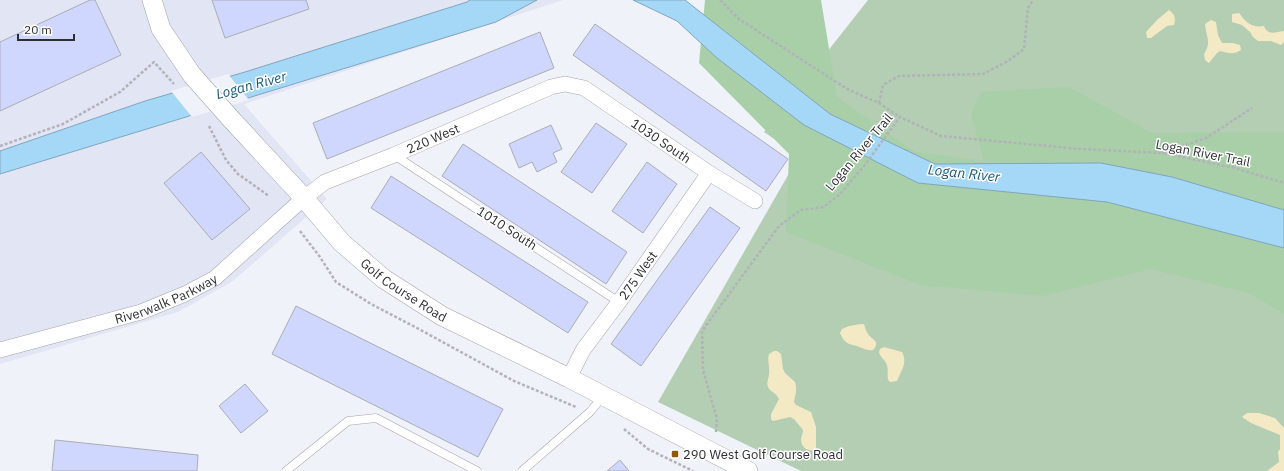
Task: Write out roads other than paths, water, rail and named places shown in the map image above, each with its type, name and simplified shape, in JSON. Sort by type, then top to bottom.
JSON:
[{"type":"street","name":"Golf Course Road","points":[[152,0],[161,29],[192,75],[304,198],[342,243],[384,279],[442,316],[569,378],[748,471]]},
{"type":"street","name":"220 West","points":[[304,198],[325,182],[394,155],[551,86],[566,84]]},
{"type":"street","name":"1030 South","points":[[566,84],[584,88],[709,173],[755,201]]},
{"type":"street","name":"275 West","points":[[569,378],[583,350],[709,173]]},
{"type":"street","name":"Riverwalk Parkway","points":[[0,350],[141,312],[185,294],[215,278],[304,198]]},
{"type":"lane","name":"1010 South","points":[[394,155],[618,302]]},
{"type":"lane","points":[[522,471],[590,412],[603,396]]},
{"type":"lane","points":[[286,471],[348,421],[376,418],[477,471]]},
{"type":"water","name":"Logan River","points":[[470,0],[537,0],[496,22],[0,174],[0,151],[145,101],[245,72]]},
{"type":"water","name":"Logan River","points":[[633,0],[685,0],[830,114],[935,164],[1101,163],[1172,177],[1284,210],[1284,248],[1107,202],[918,183],[804,125],[717,58],[677,21]]},
{"type":"place","name":"290 West Golf Course Road","points":[[675,454]]}]
